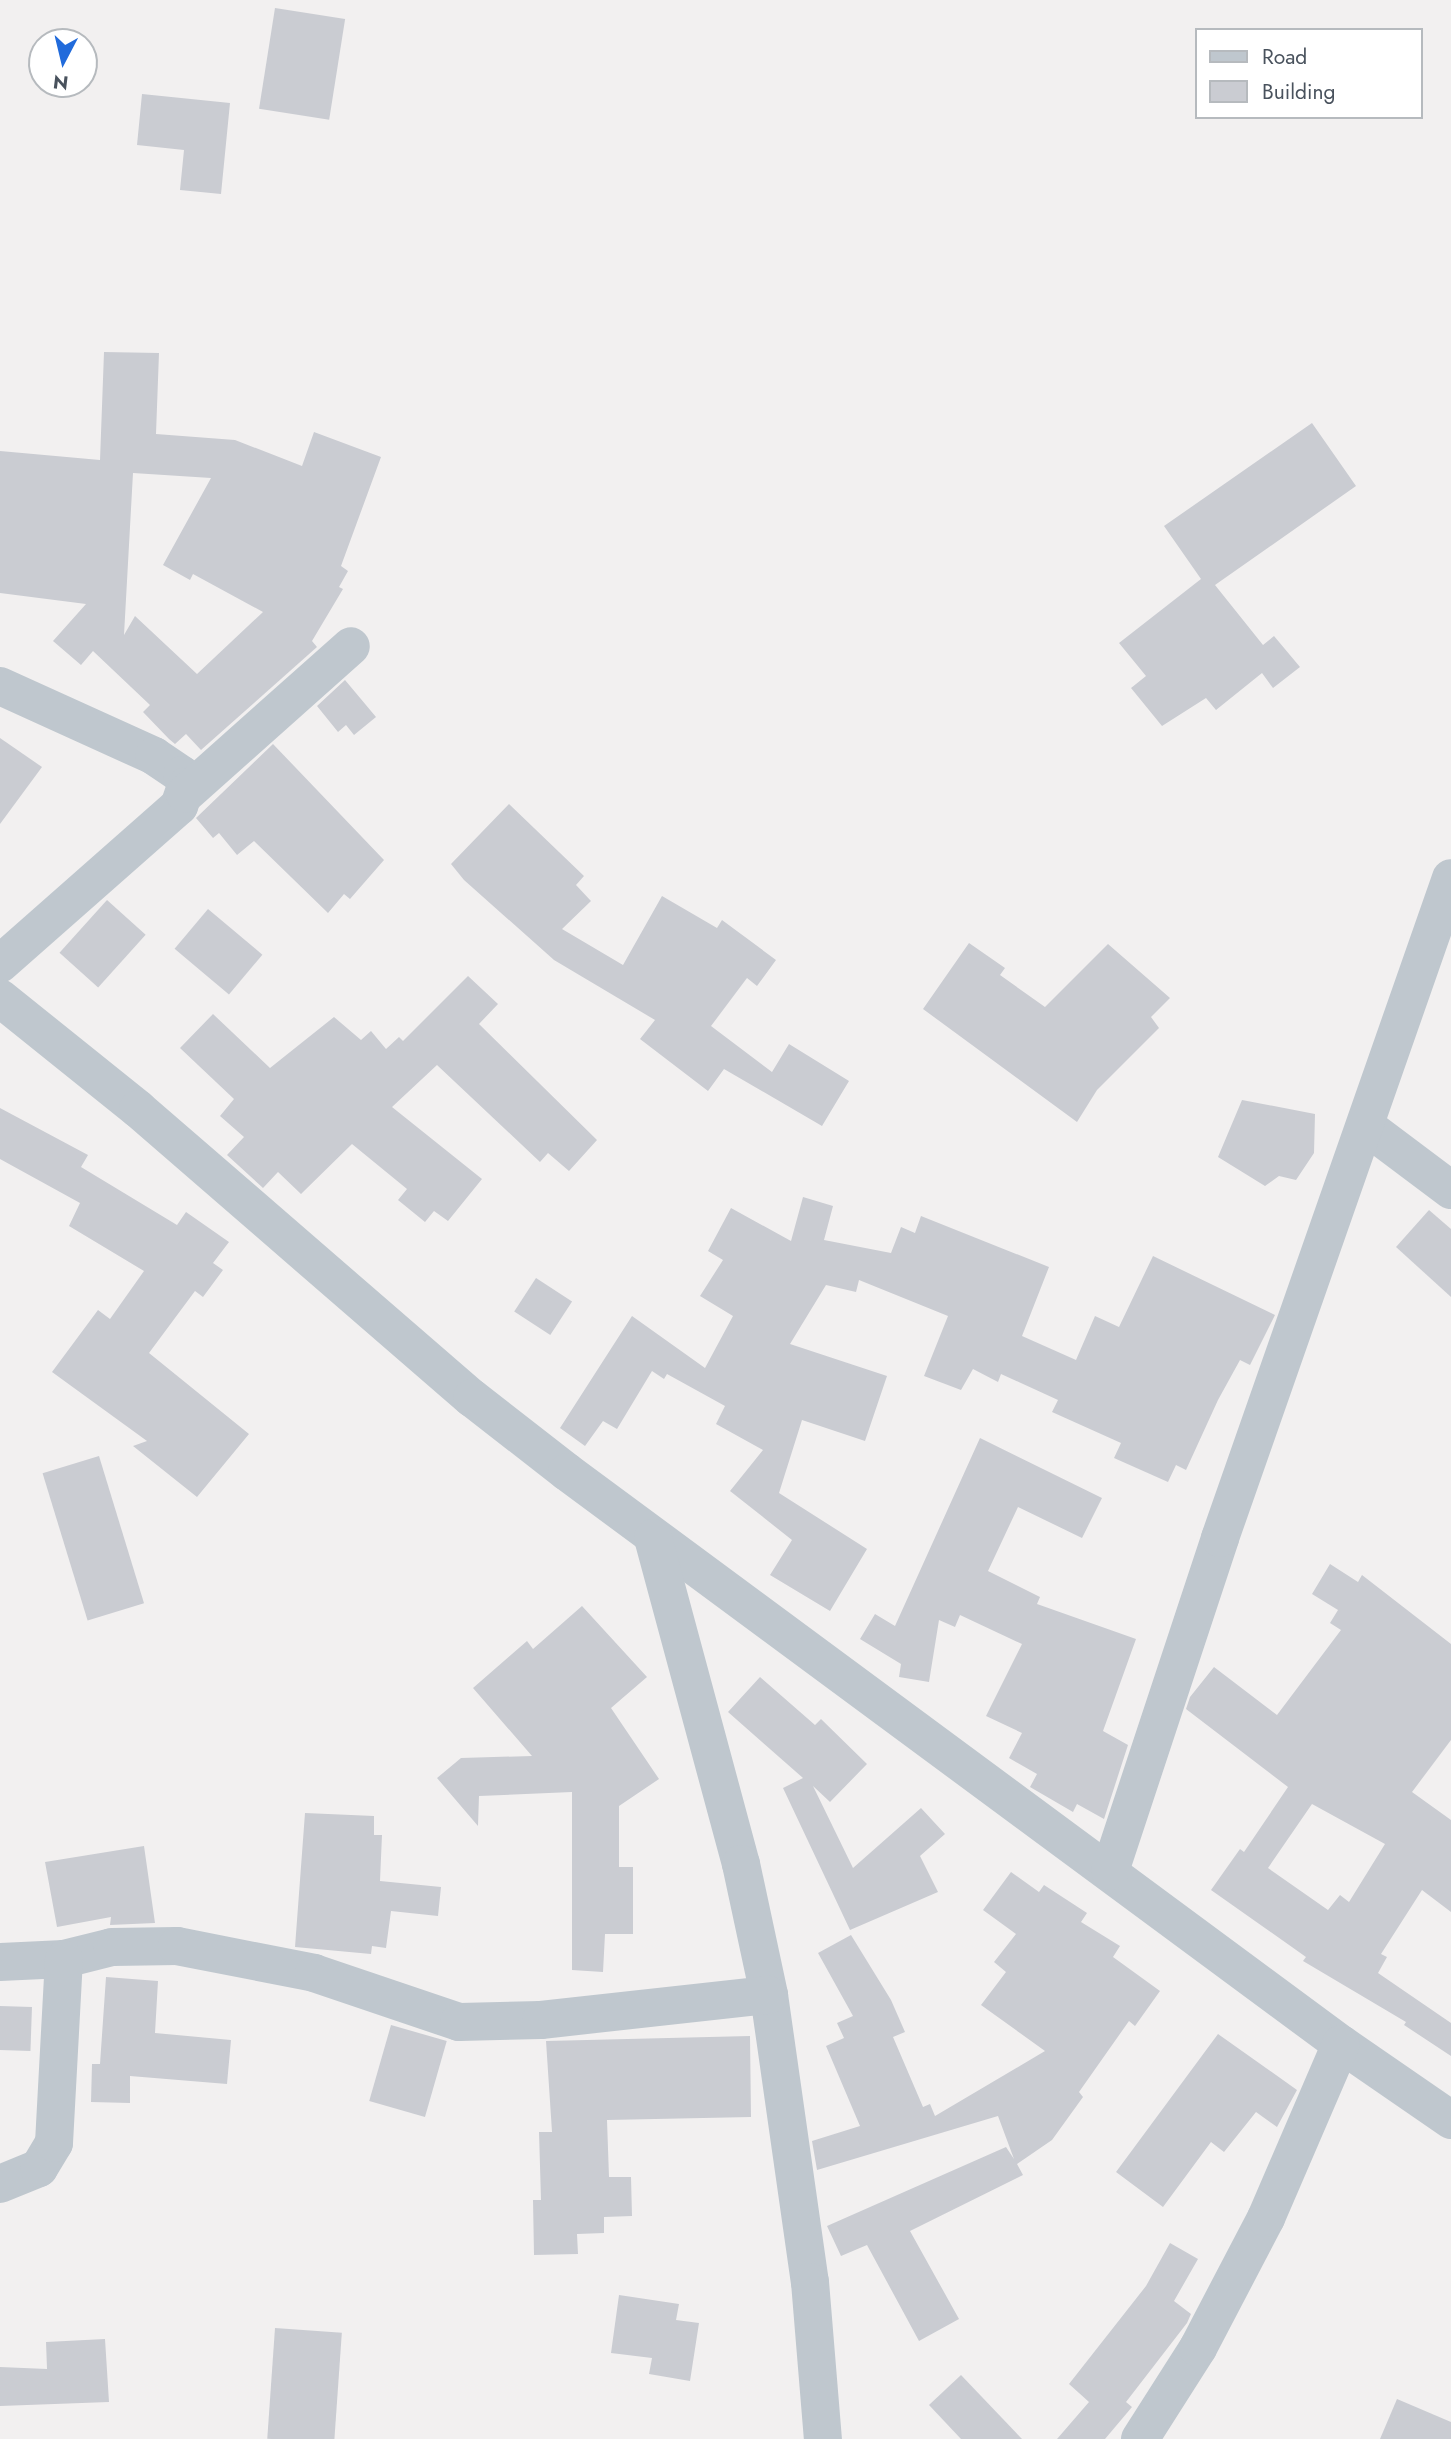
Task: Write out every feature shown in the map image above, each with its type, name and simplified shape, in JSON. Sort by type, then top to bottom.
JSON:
[{"type":"street","points":[[0,964],[179,806],[185,794],[351,646]]},
{"type":"street","points":[[0,686],[154,756],[182,775],[185,794]]},
{"type":"street","points":[[1110,1871],[1220,1538],[1367,1127],[1451,878]]},
{"type":"street","points":[[0,998],[138,1109],[472,1398],[653,1538],[1110,1871],[1341,2044],[1451,2120]]},
{"type":"street","points":[[1367,1127],[1451,1189]]},
{"type":"street","points":[[653,1538],[741,1864],[769,1994],[810,2282],[823,2439]]},
{"type":"street","points":[[0,1962],[64,1959],[113,1947],[177,1946],[314,1973],[459,2022],[541,2020],[769,1994]]},
{"type":"street","points":[[0,2184],[39,2168],[54,2143],[64,1959]]},
{"type":"street","points":[[1140,2439],[1198,2348],[1266,2218],[1341,2044]]},
{"type":"building","points":[[275,8],[345,19],[329,120],[259,109]]},
{"type":"building","points":[[142,94],[230,103],[221,194],[180,190],[184,150],[137,145]]},
{"type":"building","points":[[104,352],[159,353],[156,434],[235,440],[302,466],[314,432],[381,457],[341,566],[348,571],[339,587],[343,589],[312,641],[317,647],[201,750],[186,734],[175,744],[169,739],[143,712],[150,705],[93,651],[81,665],[53,641],[86,604],[0,593],[0,451],[100,460]],"holes":[[[133,473],[211,478],[163,565],[190,580],[193,574],[263,612],[197,674],[135,616],[124,635]]]},
{"type":"building","points":[[1312,423],[1356,486],[1215,585],[1263,645],[1274,636],[1300,667],[1273,688],[1262,673],[1216,710],[1206,698],[1162,726],[1131,688],[1146,676],[1119,643],[1201,579],[1164,526]]},
{"type":"building","points":[[345,680],[376,717],[354,735],[346,725],[338,732],[317,706]]},
{"type":"building","points":[[0,738],[42,767],[0,824]]},
{"type":"building","points":[[273,744],[384,860],[350,899],[344,894],[328,913],[254,841],[237,855],[219,833],[213,838],[196,818]]},
{"type":"building","points":[[509,804],[584,876],[576,885],[591,901],[562,929],[623,965],[662,896],[717,928],[722,920],[776,960],[757,986],[747,978],[711,1026],[772,1072],[789,1044],[849,1081],[822,1126],[724,1069],[708,1091],[640,1039],[655,1020],[554,960],[464,880],[451,864]]},
{"type":"building","points":[[107,900],[146,935],[98,988],[59,953]]},
{"type":"building","points":[[208,909],[262,955],[229,994],[175,949]]},
{"type":"building","points":[[969,943],[1005,968],[1000,975],[1045,1007],[1108,944],[1170,998],[1151,1017],[1159,1028],[1097,1090],[1077,1122],[923,1009]]},
{"type":"building","points":[[468,976],[498,1004],[479,1024],[597,1140],[569,1171],[548,1153],[540,1162],[437,1065],[392,1107],[482,1179],[448,1221],[434,1211],[425,1222],[398,1200],[407,1189],[352,1144],[301,1194],[278,1172],[263,1188],[227,1155],[244,1137],[220,1116],[234,1099],[180,1048],[213,1014],[270,1068],[334,1017],[361,1040],[371,1031],[386,1049],[399,1037],[403,1041]]},
{"type":"building","points":[[1242,1100],[1315,1114],[1314,1153],[1296,1180],[1279,1176],[1265,1186],[1218,1157]]},
{"type":"building","points":[[0,1108],[88,1155],[81,1167],[177,1225],[186,1212],[229,1242],[213,1263],[223,1270],[203,1297],[195,1291],[149,1353],[249,1434],[197,1497],[133,1446],[147,1441],[52,1372],[98,1310],[110,1319],[144,1271],[69,1226],[80,1203],[0,1159]]},
{"type":"building","points":[[803,1197],[833,1206],[824,1240],[891,1253],[901,1227],[915,1233],[921,1216],[1049,1267],[1022,1336],[1076,1360],[1095,1316],[1119,1327],[1153,1256],[1275,1315],[1250,1365],[1240,1360],[1218,1400],[1186,1470],[1176,1465],[1168,1482],[1114,1458],[1121,1443],[1052,1412],[1058,1400],[1001,1374],[998,1382],[973,1369],[961,1390],[924,1376],[948,1316],[859,1280],[856,1292],[826,1285],[790,1344],[887,1376],[865,1441],[802,1420],[779,1493],[867,1549],[830,1611],[770,1575],[792,1540],[730,1491],[763,1450],[716,1424],[725,1406],[667,1374],[664,1379],[652,1371],[617,1429],[603,1421],[585,1446],[560,1428],[632,1316],[705,1368],[733,1316],[700,1296],[723,1260],[708,1251],[731,1208],[791,1241]]},
{"type":"building","points":[[1429,1210],[1451,1229],[1451,1297],[1396,1247]]},
{"type":"building","points":[[536,1278],[572,1301],[550,1335],[514,1312]]},
{"type":"building","points":[[980,1438],[1102,1498],[1082,1538],[1018,1507],[988,1571],[1040,1597],[1037,1604],[1136,1639],[1103,1731],[1128,1745],[1104,1819],[1077,1804],[1073,1812],[1030,1787],[1037,1774],[1009,1758],[1022,1733],[986,1716],[1022,1644],[960,1615],[955,1627],[939,1620],[929,1682],[899,1677],[901,1664],[860,1639],[875,1614],[895,1626]]},
{"type":"building","points":[[99,1456],[144,1603],[88,1621],[43,1473]]},
{"type":"building","points":[[1330,1564],[1358,1582],[1362,1575],[1451,1644],[1451,1740],[1412,1792],[1451,1820],[1451,1912],[1422,1890],[1381,1954],[1387,1957],[1378,1973],[1451,2023],[1451,2056],[1404,2025],[1406,2022],[1303,1961],[1306,1957],[1211,1890],[1240,1849],[1244,1852],[1288,1787],[1186,1709],[1190,1697],[1214,1667],[1277,1715],[1341,1630],[1330,1623],[1338,1610],[1312,1594]],"holes":[[[1312,1804],[1385,1844],[1349,1902],[1340,1895],[1328,1910],[1268,1868]]]},
{"type":"building","points":[[582,1606],[647,1677],[611,1708],[659,1779],[619,1806],[619,1867],[633,1867],[633,1934],[605,1934],[603,1972],[572,1970],[572,1792],[479,1796],[478,1826],[437,1778],[461,1758],[532,1756],[473,1688],[527,1641],[533,1649]]},
{"type":"building","points":[[760,1677],[815,1725],[821,1719],[867,1764],[830,1802],[813,1786],[853,1868],[921,1808],[945,1834],[920,1856],[938,1892],[850,1930],[783,1788],[803,1778],[728,1712]]},
{"type":"building","points":[[305,1813],[374,1816],[374,1835],[382,1835],[380,1881],[441,1887],[438,1916],[391,1911],[386,1948],[372,1946],[371,1954],[295,1947]]},
{"type":"building","points":[[144,1846],[155,1923],[110,1925],[111,1917],[57,1927],[45,1862]]},
{"type":"building","points":[[1011,1872],[1039,1892],[1044,1885],[1087,1913],[1081,1922],[1120,1946],[1113,1957],[1160,1991],[1135,2026],[1129,2021],[1079,2092],[1083,2097],[1052,2140],[1017,2164],[1023,2175],[910,2231],[959,2319],[919,2341],[867,2245],[841,2256],[827,2226],[1006,2147],[1014,2159],[998,2116],[817,2170],[812,2141],[860,2126],[826,2046],[844,2038],[837,2023],[853,2016],[818,1953],[851,1935],[891,2000],[905,2032],[893,2037],[923,2107],[930,2104],[935,2116],[1045,2051],[981,2005],[1006,1972],[994,1962],[1016,1934],[983,1910]]},
{"type":"building","points":[[106,1977],[158,1981],[155,2033],[231,2040],[227,2084],[130,2076],[130,2103],[91,2102],[92,2064],[100,2064]]},
{"type":"building","points":[[0,2006],[32,2007],[30,2051],[0,2050]]},
{"type":"building","points":[[391,2025],[447,2041],[425,2117],[369,2101]]},
{"type":"building","points":[[1218,2034],[1297,2090],[1277,2127],[1256,2112],[1224,2152],[1211,2142],[1163,2207],[1116,2172]]},
{"type":"building","points":[[750,2036],[751,2117],[607,2120],[609,2177],[631,2177],[632,2216],[604,2217],[604,2233],[577,2234],[578,2254],[534,2255],[533,2200],[541,2200],[539,2132],[552,2132],[546,2041]]},
{"type":"building","points":[[1170,2243],[1198,2259],[1174,2301],[1191,2314],[1187,2323],[1126,2402],[1132,2407],[1105,2439],[1057,2439],[1089,2402],[1069,2384],[1146,2286]]},
{"type":"building","points":[[619,2295],[679,2304],[676,2320],[699,2323],[690,2381],[649,2374],[652,2358],[611,2353]]},
{"type":"building","points":[[275,2328],[342,2333],[334,2439],[267,2439]]},
{"type":"building","points":[[105,2339],[109,2402],[0,2406],[0,2367],[47,2369],[46,2342]]},
{"type":"building","points":[[961,2375],[1022,2439],[961,2439],[929,2405]]},
{"type":"building","points":[[1397,2399],[1451,2422],[1451,2439],[1380,2439]]}]
